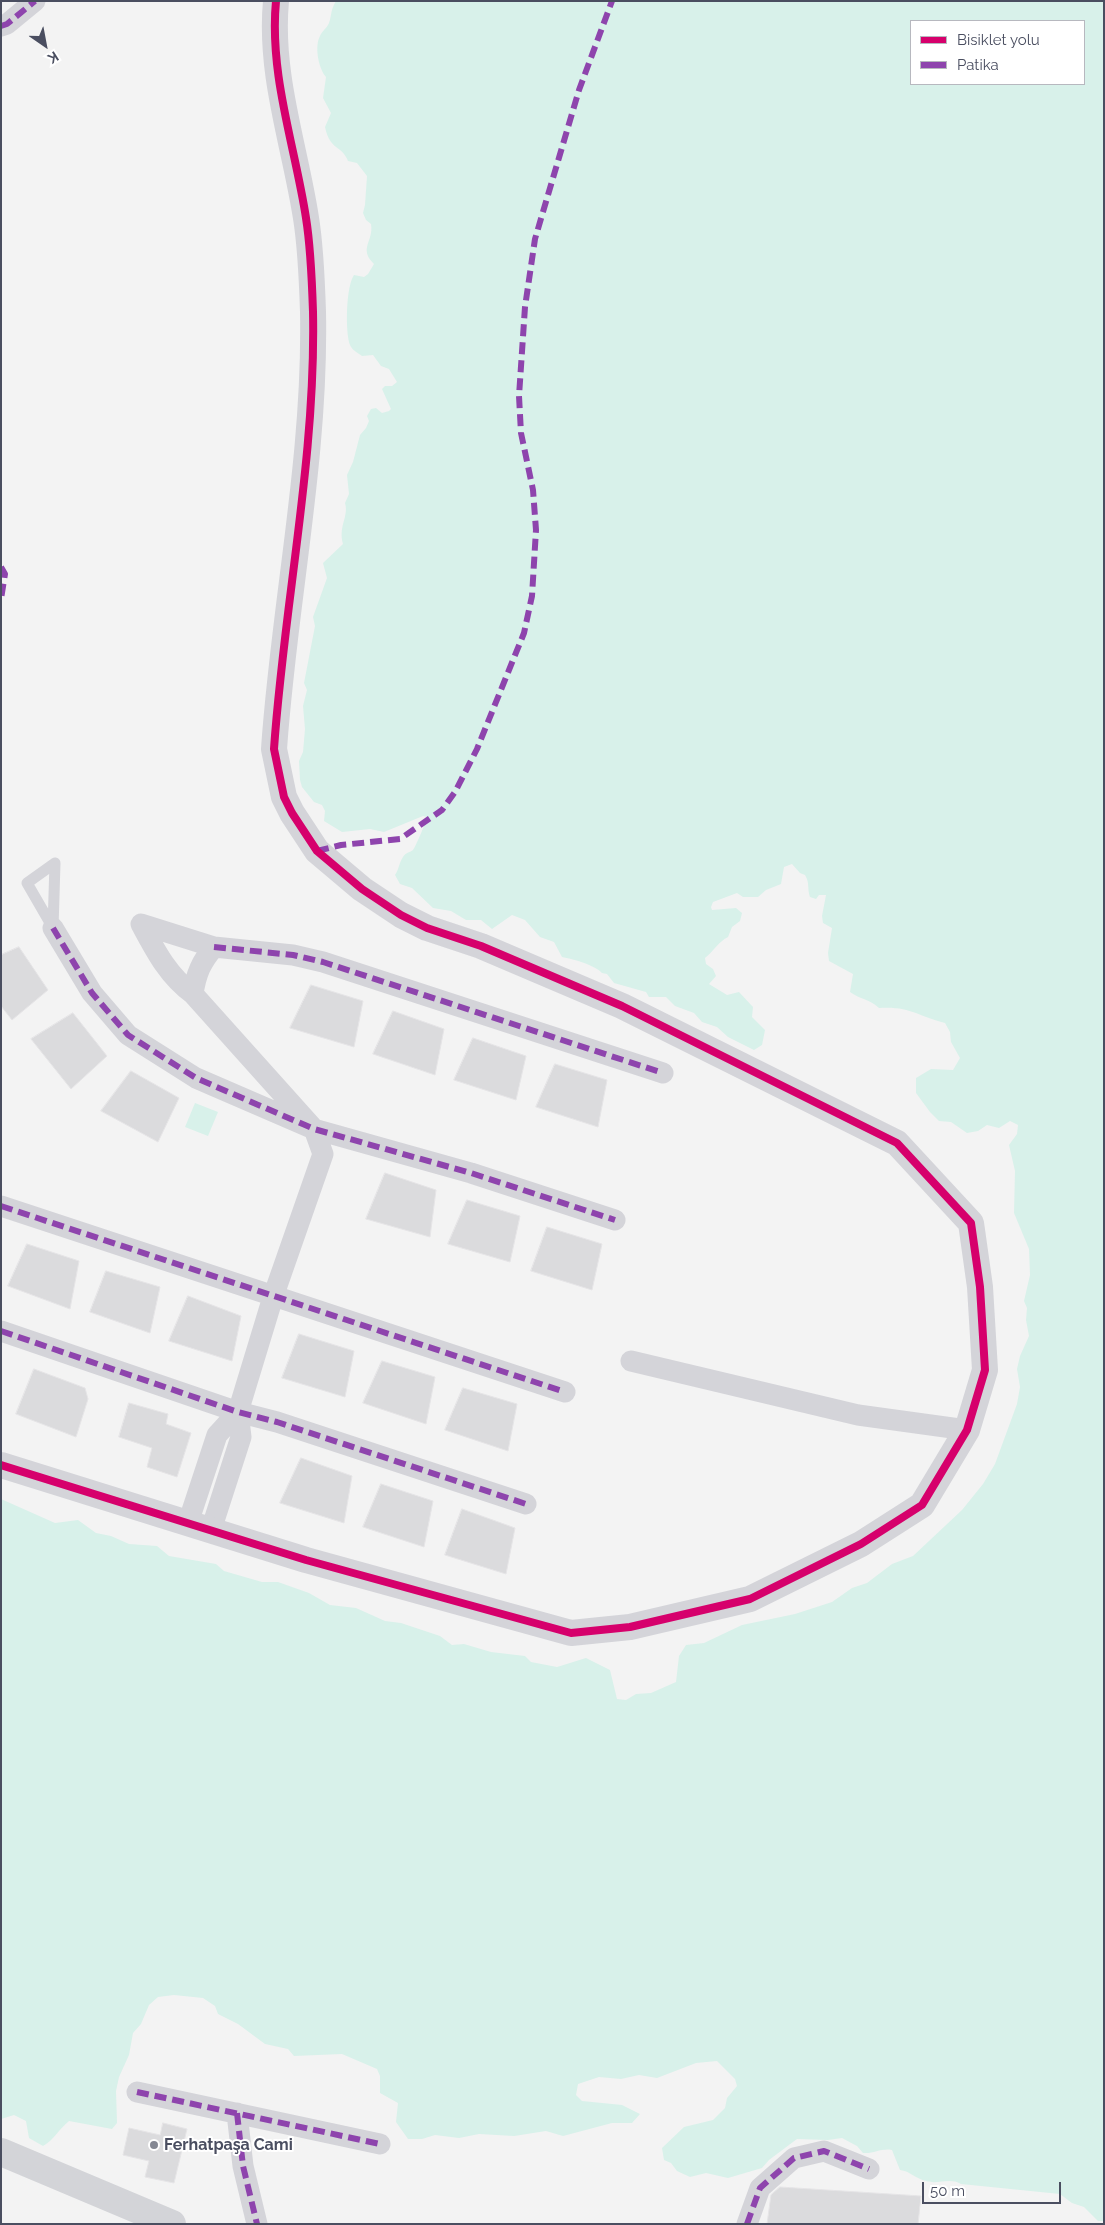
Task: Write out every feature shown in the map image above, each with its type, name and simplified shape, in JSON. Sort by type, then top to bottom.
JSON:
[{"type":"main road","points":[[1,2152],[172,2224]]},
{"type":"street","points":[[1,26],[7,24],[35,1]]},
{"type":"street","points":[[1,1465],[306,1560],[571,1633],[630,1627],[750,1599],[861,1544],[922,1506],[967,1430],[985,1370],[980,1288],[970,1222],[897,1143],[622,1006],[481,946],[428,928],[401,915],[362,889],[317,851],[292,813],[279,779],[274,749],[308,456],[313,313],[306,217],[275,53],[274,25],[276,1]]},
{"type":"street","points":[[200,1526],[241,1437],[238,1412],[273,1297],[323,1154],[314,1129],[193,994],[178,983],[159,956],[141,924],[214,947],[293,955],[323,962],[663,1073]]},
{"type":"street","points":[[54,928],[92,993],[128,1035],[196,1078],[314,1129],[471,1173],[615,1220]]},
{"type":"street","points":[[193,994],[196,974],[203,959],[214,947]]},
{"type":"street","points":[[1,1206],[565,1392]]},
{"type":"street","points":[[1,1331],[238,1412],[277,1422],[526,1504]]},
{"type":"street","points":[[631,1361],[858,1415],[967,1430]]},
{"type":"street","points":[[137,2092],[380,2144]]},
{"type":"street","points":[[237,2113],[243,2166],[257,2224]]},
{"type":"street","points":[[747,2224],[760,2188],[794,2158],[824,2151],[869,2169]]},
{"type":"lane","points":[[55,863],[54,882],[54,928],[27,883],[55,863]]},
{"type":"green space","points":[[336,1],[1104,1],[1104,2221],[1098,2221],[1084,2207],[1072,2203],[1060,2194],[961,2184],[952,2181],[930,2182],[922,2180],[900,2170],[892,2150],[863,2153],[857,2146],[842,2138],[828,2140],[797,2139],[769,2160],[762,2168],[728,2178],[706,2173],[690,2177],[677,2171],[671,2163],[664,2160],[662,2148],[684,2127],[713,2120],[725,2108],[727,2098],[737,2086],[735,2079],[717,2061],[696,2063],[657,2078],[639,2075],[621,2079],[599,2077],[578,2084],[576,2095],[582,2101],[622,2105],[640,2114],[632,2123],[612,2123],[563,2136],[546,2131],[514,2136],[479,2134],[459,2138],[435,2135],[422,2139],[408,2139],[396,2122],[398,2103],[380,2093],[380,2076],[377,2069],[342,2054],[294,2056],[288,2049],[265,2044],[238,2024],[218,2014],[215,2006],[203,1998],[174,1995],[158,1997],[149,2005],[141,2024],[133,2033],[129,2055],[119,2077],[116,2091],[117,2123],[112,2129],[69,2121],[43,2146],[29,2138],[26,2121],[14,2115],[1,2119],[1,1499],[55,1523],[78,1520],[96,1533],[111,1536],[129,1544],[157,1546],[169,1556],[216,1564],[224,1571],[262,1582],[278,1582],[309,1593],[330,1605],[356,1608],[385,1621],[401,1623],[440,1636],[452,1645],[464,1644],[491,1652],[525,1656],[531,1662],[557,1667],[586,1658],[610,1670],[617,1699],[626,1700],[636,1694],[651,1693],[676,1682],[679,1656],[686,1645],[704,1643],[742,1625],[795,1614],[832,1602],[852,1588],[867,1583],[892,1564],[913,1556],[962,1510],[983,1484],[995,1464],[1017,1404],[1020,1387],[1017,1369],[1020,1356],[1029,1336],[1026,1320],[1027,1308],[1024,1301],[1030,1275],[1029,1249],[1014,1213],[1015,1171],[1009,1145],[1017,1134],[1018,1125],[1010,1121],[999,1128],[987,1125],[978,1131],[967,1133],[951,1122],[939,1121],[930,1112],[916,1093],[916,1078],[931,1069],[953,1070],[960,1058],[951,1042],[950,1032],[945,1023],[906,1010],[879,1008],[850,992],[853,974],[829,961],[828,953],[832,928],[823,923],[822,916],[826,895],[819,895],[816,899],[810,897],[805,875],[800,873],[792,864],[784,867],[781,884],[766,890],[758,897],[743,897],[737,893],[713,902],[711,907],[712,910],[736,908],[742,913],[740,921],[732,927],[728,937],[721,941],[705,958],[706,964],[713,969],[716,976],[709,984],[727,995],[739,992],[753,1007],[752,1017],[765,1030],[762,1045],[754,1050],[728,1037],[717,1027],[702,1022],[694,1013],[675,1006],[666,997],[649,997],[646,992],[614,983],[607,974],[589,965],[562,957],[554,942],[540,937],[525,920],[512,915],[492,929],[481,920],[466,920],[451,911],[433,908],[412,888],[400,884],[395,875],[404,855],[413,850],[427,817],[423,816],[384,832],[370,829],[342,832],[324,821],[325,811],[322,805],[314,802],[302,787],[299,761],[303,752],[305,729],[303,706],[307,690],[304,683],[315,626],[313,617],[327,578],[323,563],[343,544],[342,532],[346,513],[345,503],[349,494],[347,475],[353,462],[360,435],[369,421],[367,416],[371,409],[376,408],[382,413],[391,409],[382,389],[385,386],[392,386],[397,382],[389,369],[381,366],[373,355],[362,356],[354,350],[348,339],[347,309],[351,281],[354,275],[364,277],[374,264],[367,254],[371,224],[366,220],[363,213],[367,176],[357,163],[348,161],[343,152],[333,144],[327,135],[325,127],[331,113],[323,98],[326,77],[319,63],[317,46],[321,34],[329,23]]},
{"type":"green space","points":[[195,1103],[218,1112],[208,1136],[185,1127]]},
{"type":"building","points":[[19,947],[48,990],[12,1020],[1,1006],[1,955]]},
{"type":"building","points":[[311,985],[363,1001],[354,1047],[290,1028]]},
{"type":"building","points":[[393,1011],[444,1029],[435,1075],[373,1054]]},
{"type":"building","points":[[73,1013],[107,1056],[71,1089],[31,1039]]},
{"type":"building","points":[[473,1038],[526,1056],[516,1100],[454,1080]]},
{"type":"building","points":[[555,1064],[607,1080],[598,1127],[536,1107]]},
{"type":"building","points":[[131,1071],[179,1098],[158,1142],[101,1111]]},
{"type":"building","points":[[385,1173],[436,1190],[430,1237],[366,1219]]},
{"type":"building","points":[[467,1200],[520,1216],[510,1262],[448,1244]]},
{"type":"building","points":[[547,1227],[602,1244],[592,1290],[531,1271]]},
{"type":"building","points":[[27,1244],[79,1261],[70,1309],[8,1286]]},
{"type":"building","points":[[106,1271],[160,1287],[150,1333],[90,1312]]},
{"type":"building","points":[[188,1296],[241,1316],[232,1361],[169,1341]]},
{"type":"building","points":[[299,1334],[354,1351],[345,1397],[282,1378]]},
{"type":"building","points":[[382,1361],[435,1377],[426,1424],[363,1403]]},
{"type":"building","points":[[34,1369],[85,1388],[88,1399],[76,1437],[16,1414]]},
{"type":"building","points":[[463,1388],[517,1404],[508,1451],[445,1430]]},
{"type":"building","points":[[129,1403],[168,1414],[166,1424],[191,1433],[177,1477],[147,1467],[152,1448],[119,1437]]},
{"type":"building","points":[[301,1458],[352,1476],[344,1523],[280,1503]]},
{"type":"building","points":[[381,1484],[433,1501],[424,1547],[363,1527]]},
{"type":"building","points":[[462,1509],[515,1528],[506,1574],[445,1555]]},
{"type":"building","name":"Ferhatpaşa Cami","points":[[163,2123],[187,2129],[174,2183],[145,2177],[149,2161],[123,2155],[129,2128],[160,2135]]},
{"type":"building","points":[[780,2187],[921,2196],[918,2224],[767,2224],[771,2195]]},
{"type":"marked path","points":[[1,26],[7,24],[35,1]]},
{"type":"marked path","points":[[317,851],[341,845],[400,839],[442,810],[455,792],[477,749],[524,633],[532,596],[536,530],[533,490],[521,433],[519,396],[525,307],[535,239],[579,90],[612,1]]},
{"type":"marked path","points":[[1,567],[5,574],[1,599]]},
{"type":"marked path","points":[[53,928],[92,993],[128,1035],[196,1078],[314,1129],[471,1173],[615,1220]]},
{"type":"marked path","points":[[214,947],[293,955],[323,962],[663,1073]]},
{"type":"marked path","points":[[1,1206],[565,1392]]},
{"type":"marked path","points":[[1,1331],[238,1412],[277,1422],[526,1504]]},
{"type":"marked path","points":[[137,2092],[380,2144]]},
{"type":"marked path","points":[[237,2113],[243,2166],[257,2224]]},
{"type":"marked path","points":[[747,2224],[760,2188],[794,2158],[824,2151],[869,2169]]},
{"type":"cycle path","points":[[1,1465],[306,1560],[571,1633],[630,1627],[750,1599],[861,1544],[922,1505],[967,1430],[985,1370],[980,1287],[971,1223],[897,1143],[622,1006],[481,946],[427,928],[401,915],[362,889],[317,851],[292,813],[284,797],[274,749],[310,422],[313,312],[308,230],[284,110],[276,56],[276,1]]},
{"type":"place","name":"Ferhatpaşa Cami","points":[[154,2145]]}]
